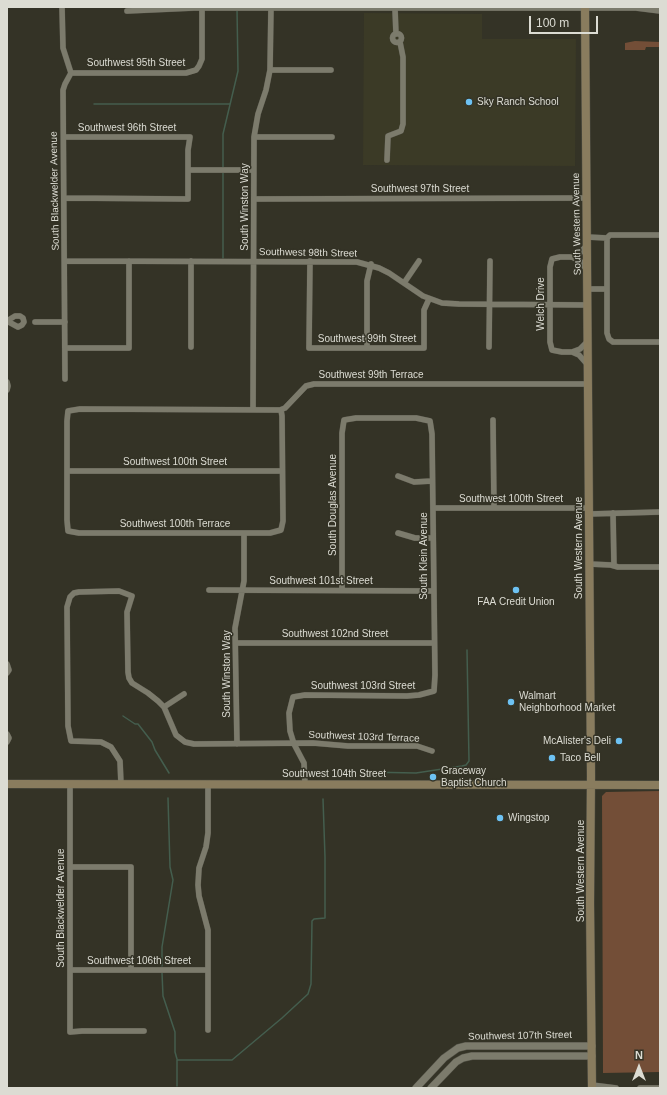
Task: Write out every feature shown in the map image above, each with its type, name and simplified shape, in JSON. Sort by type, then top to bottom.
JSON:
[{"type":"main road","name":"South Western Avenue","points":[[585,8],[590,564],[590,903],[592,1086]]},
{"type":"main road","name":"Southwest 104th Street","points":[[7,784],[660,785]]},
{"type":"street","points":[[62,7],[63,48],[71,73]]},
{"type":"street","points":[[127,11],[202,8],[641,8],[660,11]]},
{"type":"street","name":"Southwest 95th Street","points":[[71,73],[186,73],[194,71],[199,66],[202,59],[202,8]]},
{"type":"street","name":"South Winston Way","points":[[253,410],[254,137],[256,121],[266,90],[270,70],[271,8]]},
{"type":"street","points":[[387,160],[388,136],[401,131],[403,124],[403,57],[400,42],[397,43],[394,40],[394,36],[396,34],[395,9]]},
{"type":"street","points":[[270,70],[332,70]]},
{"type":"street","name":"South Blackwelder Avenue","points":[[65,379],[63,90],[71,73]]},
{"type":"street","name":"Southwest 96th Street","points":[[64,138],[190,137],[188,150],[188,170]]},
{"type":"street","points":[[254,137],[332,137]]},
{"type":"street","points":[[64,198],[188,198],[188,170],[254,170]]},
{"type":"street","name":"Southwest 97th Street","points":[[254,199],[587,198]]},
{"type":"street","points":[[587,271],[580,262],[572,257],[580,252],[587,241],[608,238],[610,235],[660,235]]},
{"type":"street","points":[[608,238],[607,289],[609,339],[613,342],[660,342]]},
{"type":"street","name":"Welch Drive","points":[[572,257],[552,259],[550,267],[550,342],[552,350],[572,352]]},
{"type":"street","name":"Southwest 98th Street","points":[[65,261],[357,262],[371,264],[385,270],[423,296],[448,304],[588,305]]},
{"type":"street","points":[[65,348],[129,348],[129,261]]},
{"type":"street","points":[[191,261],[191,347]]},
{"type":"street","name":"Southwest 99th Street","points":[[310,261],[309,348],[424,348],[424,314],[429,299]]},
{"type":"street","points":[[404,283],[419,261]]},
{"type":"street","points":[[489,347],[490,261]]},
{"type":"street","points":[[367,348],[367,285],[371,264]]},
{"type":"street","points":[[588,289],[607,289]]},
{"type":"street","points":[[35,322],[65,322]]},
{"type":"street","points":[[572,352],[580,349],[588,341]]},
{"type":"street","points":[[572,352],[579,355],[588,365]]},
{"type":"street","points":[[7,382],[7,390]]},
{"type":"street","name":"Southwest 99th Terrace","points":[[281,410],[285,408],[306,386],[314,384],[588,384]]},
{"type":"street","points":[[67,471],[66,421],[68,411],[80,410],[281,410],[282,471]]},
{"type":"street","name":"South Klein Avenue","points":[[344,420],[356,418],[416,418],[430,421],[432,434],[434,691]]},
{"type":"street","name":"South Douglas Avenue","points":[[342,590],[342,433],[344,420]]},
{"type":"street","points":[[493,420],[494,508]]},
{"type":"street","name":"Southwest 100th Street","points":[[67,471],[282,471]]},
{"type":"street","name":"Southwest 100th Terrace","points":[[67,471],[68,531],[79,533],[244,533],[281,530],[283,521],[282,471]]},
{"type":"street","points":[[398,476],[414,482],[432,482]]},
{"type":"street","name":"Southwest 100th Street","points":[[433,508],[494,508],[613,513],[660,512]]},
{"type":"street","points":[[613,513],[614,566]]},
{"type":"street","name":"South Winston Way","points":[[237,744],[236,622],[243,590],[244,533]]},
{"type":"street","points":[[398,533],[415,538],[433,538]]},
{"type":"street","points":[[590,564],[611,564],[618,567],[660,567]]},
{"type":"street","name":"Southwest 101st Street","points":[[209,590],[433,591]]},
{"type":"street","points":[[121,784],[120,761],[111,747],[101,742],[71,741],[68,726],[66,613],[67,603],[72,595],[82,591],[119,591],[132,596],[127,612],[129,678],[132,683],[154,698],[164,708],[174,732],[182,741],[194,744],[294,744],[304,763],[305,784]]},
{"type":"street","name":"Southwest 102nd Street","points":[[236,642],[434,643]]},
{"type":"street","points":[[7,664],[9,670],[7,673]]},
{"type":"street","name":"Southwest 103rd Street","points":[[294,744],[289,724],[290,708],[293,697],[305,695],[407,696],[419,695],[434,691]]},
{"type":"street","points":[[164,708],[184,694]]},
{"type":"street","points":[[7,734],[9,738],[7,742]]},
{"type":"street","name":"Southwest 103rd Terrace","points":[[294,744],[312,743],[348,746],[417,746],[432,751]]},
{"type":"street","name":"South Blackwelder Avenue","points":[[70,784],[70,1032],[144,1031]]},
{"type":"street","points":[[208,784],[208,833],[198,884],[199,896],[208,930],[208,1030]]},
{"type":"street","points":[[70,867],[131,867],[131,970]]},
{"type":"street","name":"Southwest 106th Street","points":[[70,970],[208,970]]},
{"type":"street","name":"Southwest 107th Street","points":[[416,1088],[444,1058],[458,1048],[466,1046],[592,1046]]},
{"type":"street","name":"Southwest 107th Street","points":[[431,1088],[456,1062],[463,1058],[472,1056],[592,1056]]},
{"type":"street","points":[[592,1086],[616,1088]]},
{"type":"street","points":[[640,1088],[660,1088]]},
{"type":"shaded area","name":"Sky Ranch School","points":[[364,13],[482,14],[482,39],[576,39],[575,166],[363,165]]},
{"type":"shaded area","points":[[635,41],[660,42],[660,47],[646,47],[645,50],[625,50],[625,43]]},
{"type":"shaded area","points":[[660,791],[660,1072],[603,1073],[602,796],[606,792]]},
{"type":"waterway","points":[[223,168],[223,134],[238,71],[237,9]]},
{"type":"waterway","points":[[94,104],[230,104]]},
{"type":"waterway","points":[[223,172],[223,258]]},
{"type":"waterway","points":[[364,775],[365,772],[416,773],[466,765],[469,761],[467,650]]},
{"type":"waterway","points":[[123,716],[135,724],[138,724],[152,742],[155,750],[169,773]]},
{"type":"waterway","points":[[162,966],[162,947],[173,880],[170,867],[168,798]]},
{"type":"waterway","points":[[177,1086],[177,1060],[232,1060],[308,994],[311,984],[312,921],[314,919],[325,918],[323,799]]},
{"type":"waterway","points":[[162,973],[163,996],[175,1032],[175,1052],[177,1059]]},
{"type":"place","name":"Sky Ranch School","points":[[469,102]]},
{"type":"place","name":"FAA Credit Union","points":[[516,590]]},
{"type":"place","name":"Walmart Neighborhood Market","points":[[511,702]]},
{"type":"place","name":"McAlister's Deli","points":[[619,741]]},
{"type":"place","name":"Taco Bell","points":[[552,758]]},
{"type":"place","name":"Graceway Baptist Church","points":[[433,777]]},
{"type":"place","name":"Wingstop","points":[[500,818]]}]
